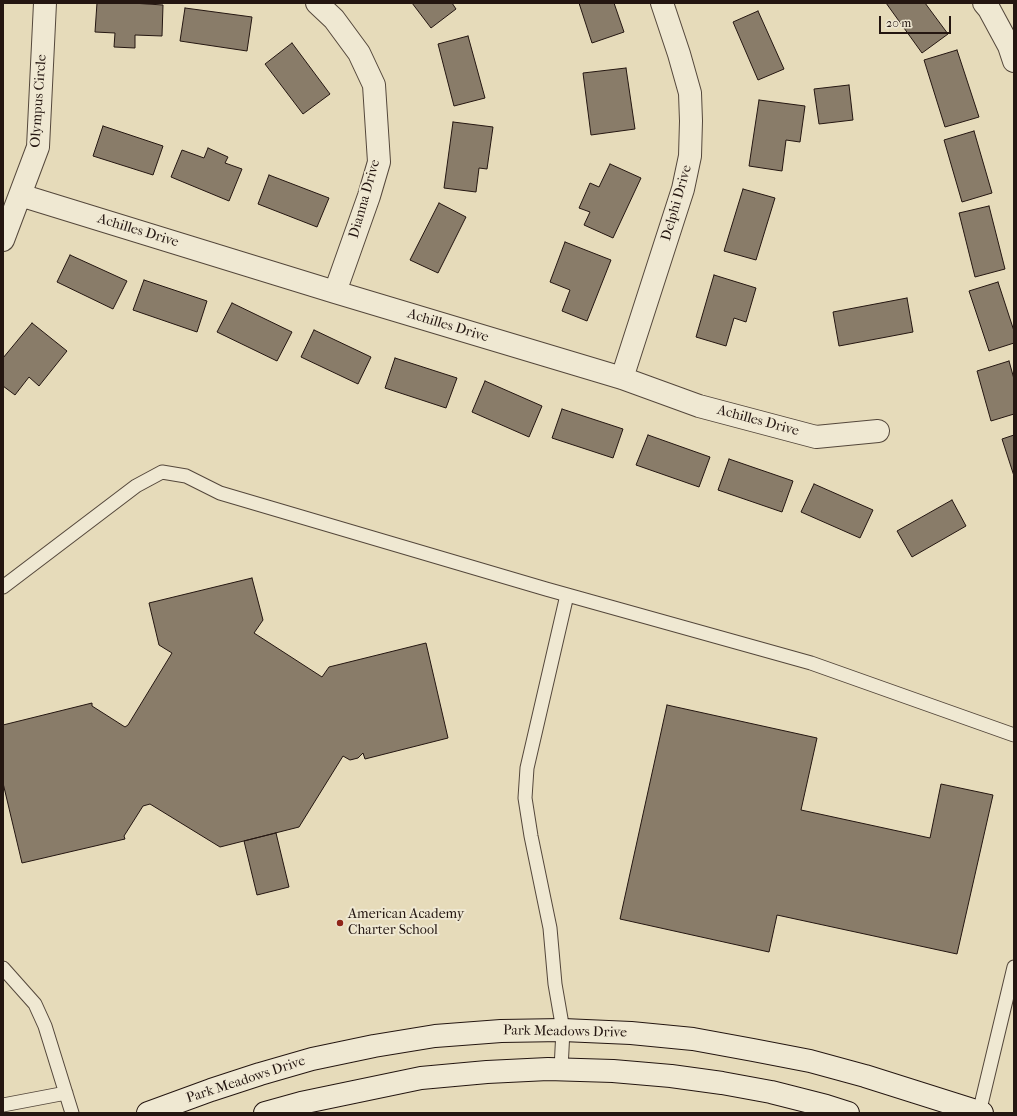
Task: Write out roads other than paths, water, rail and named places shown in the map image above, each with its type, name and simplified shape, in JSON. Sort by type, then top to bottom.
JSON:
[{"type":"street","name":"Olympus Circle","points":[[3,240],[38,147],[44,3]]},
{"type":"street","name":"Dianna Drive","points":[[317,3],[334,19],[359,53],[374,85],[375,92],[379,162],[369,196],[335,292]]},
{"type":"street","name":"Delphi Drive","points":[[622,378],[683,189],[690,156],[690,93],[662,3]]},
{"type":"street","points":[[984,3],[989,9],[1014,61]]},
{"type":"street","name":"Achilles Drive","points":[[20,195],[622,378],[699,406],[816,437],[878,430]]},
{"type":"street","name":"Park Meadows Drive","points":[[148,1113],[260,1074],[312,1059],[374,1046],[435,1036],[501,1031],[563,1030],[631,1033],[693,1039],[760,1051],[810,1061],[865,1076],[980,1113]]},
{"type":"street","points":[[265,1113],[301,1103],[421,1078],[487,1072],[548,1069],[613,1071],[671,1076],[722,1083],[771,1092],[848,1113]]},
{"type":"lane","points":[[3,587],[136,486],[162,472],[186,476],[220,493],[567,595],[811,663],[1014,735]]},
{"type":"lane","points":[[561,1069],[563,1030],[555,984],[550,928],[531,836],[526,798],[527,768],[567,595]]},
{"type":"lane","points":[[980,1113],[1014,966]]},
{"type":"lane","points":[[3,968],[35,1004],[44,1026],[72,1113]]},
{"type":"lane","points":[[5,1101],[66,1093]]},
{"type":"place","name":"American Academy Charter School","points":[[340,923]]}]
